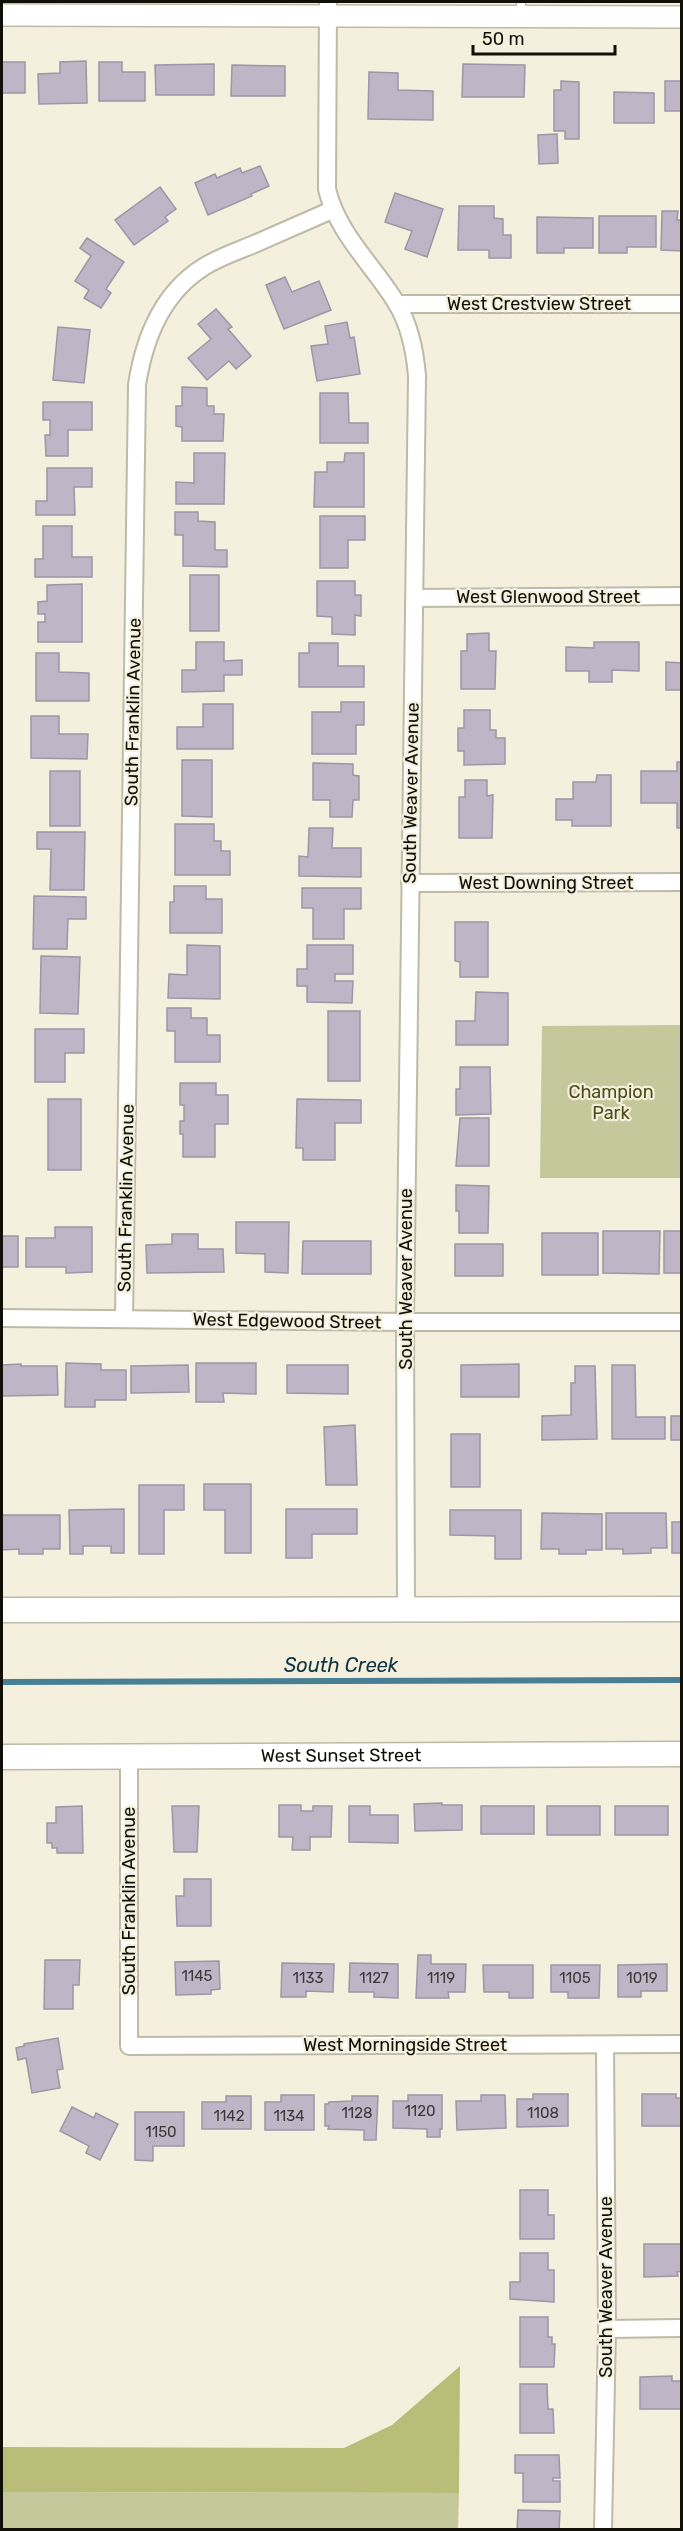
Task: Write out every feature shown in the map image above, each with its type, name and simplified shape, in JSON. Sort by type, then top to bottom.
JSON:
[{"type":"main road","points":[[2,1610],[681,1609]]},
{"type":"main road","name":"West Sunset Street","points":[[2,1757],[681,1754]]},
{"type":"street","points":[[2,15],[328,9],[521,9],[681,17]]},
{"type":"street","name":"South Weaver Avenue","points":[[328,9],[327,189],[332,210],[397,304],[411,338],[417,376],[405,1322],[406,1609]]},
{"type":"street","name":"South Franklin Avenue","points":[[124,1319],[137,385],[140,366],[150,332],[158,316],[167,301],[190,277],[216,260],[332,210]]},
{"type":"street","name":"West Crestview Street","points":[[397,304],[681,304]]},
{"type":"street","name":"West Glenwood Street","points":[[414,598],[681,596]]},
{"type":"street","name":"West Downing Street","points":[[410,883],[681,882]]},
{"type":"street","name":"West Edgewood Street","points":[[2,1318],[681,1322]]},
{"type":"street","name":"South Franklin Avenue","points":[[129,1755],[129,2046]]},
{"type":"street","name":"West Morningside Street","points":[[129,2046],[681,2044]]},
{"type":"street","name":"South Weaver Avenue","points":[[603,2529],[608,2329],[605,2045]]},
{"type":"street","points":[[608,2329],[681,2328]]},
{"type":"green space","name":"Champion Park","points":[[681,1025],[681,1178],[540,1178],[542,1026]]},
{"type":"green space","points":[[460,2366],[459,2493],[2,2492],[2,2447],[344,2448],[392,2425]]},
{"type":"green space","points":[[2,2492],[459,2493],[458,2529],[2,2529]]},
{"type":"building","points":[[86,61],[87,103],[39,104],[38,74],[60,73],[60,62]]},
{"type":"building","points":[[2,62],[25,62],[25,93],[2,93]]},
{"type":"building","points":[[99,62],[122,62],[122,72],[145,72],[145,101],[99,101]]},
{"type":"building","points":[[214,64],[214,95],[156,95],[155,65]]},
{"type":"building","points":[[463,64],[525,65],[524,97],[462,97]]},
{"type":"building","points":[[232,65],[285,66],[285,96],[231,96]]},
{"type":"building","points":[[369,72],[398,73],[398,90],[433,91],[433,120],[368,119]]},
{"type":"building","points":[[561,81],[579,82],[579,139],[565,139],[565,131],[554,131],[554,90],[561,90]]},
{"type":"building","points":[[665,81],[682,81],[682,111],[665,111]]},
{"type":"building","points":[[614,92],[654,93],[654,123],[614,123]]},
{"type":"building","points":[[557,134],[558,163],[539,164],[538,135]]},
{"type":"building","points":[[260,166],[269,186],[208,215],[195,183],[215,174],[217,178],[240,168],[242,173]]},
{"type":"building","points":[[160,187],[176,209],[165,217],[168,221],[134,245],[115,220]]},
{"type":"building","points":[[395,193],[443,209],[427,257],[405,249],[412,231],[385,222]]},
{"type":"building","points":[[459,206],[494,206],[494,218],[503,219],[503,235],[511,235],[511,258],[489,258],[489,250],[458,250]]},
{"type":"building","points":[[662,211],[678,211],[677,220],[682,220],[682,251],[661,250]]},
{"type":"building","points":[[599,216],[656,216],[656,247],[627,247],[627,253],[599,253]]},
{"type":"building","points":[[537,217],[593,218],[593,248],[564,248],[564,253],[537,253]]},
{"type":"building","points":[[87,238],[124,262],[106,289],[111,293],[101,308],[84,298],[89,290],[75,281],[91,256],[80,248]]},
{"type":"building","points":[[285,277],[292,292],[319,281],[331,310],[284,329],[266,285]]},
{"type":"building","points":[[216,309],[232,327],[228,329],[251,356],[236,369],[229,361],[207,380],[188,358],[211,339],[198,324]]},
{"type":"building","points":[[347,322],[350,338],[354,337],[360,374],[317,381],[311,346],[328,344],[325,326]]},
{"type":"building","points":[[58,327],[90,330],[84,383],[53,380]]},
{"type":"building","points":[[182,387],[207,388],[207,406],[214,406],[214,414],[224,414],[223,441],[182,441],[182,427],[176,426],[176,406],[182,406]]},
{"type":"building","points":[[320,393],[348,393],[349,423],[368,423],[368,443],[320,443]]},
{"type":"building","points":[[43,402],[92,402],[92,430],[68,430],[68,456],[46,456],[45,435],[50,435],[50,420],[43,420]]},
{"type":"building","points":[[194,453],[225,453],[224,504],[176,504],[176,482],[194,483]]},
{"type":"building","points":[[345,453],[364,453],[364,507],[314,507],[315,472],[327,472],[327,462],[344,462]]},
{"type":"building","points":[[47,468],[92,468],[92,487],[74,487],[75,515],[36,515],[36,501],[47,501]]},
{"type":"building","points":[[175,512],[198,512],[198,521],[215,522],[215,550],[227,550],[227,567],[183,566],[183,535],[175,535]]},
{"type":"building","points":[[320,516],[365,516],[365,540],[348,540],[348,568],[320,568]]},
{"type":"building","points":[[43,526],[72,526],[72,557],[92,557],[92,577],[35,577],[35,559],[43,559]]},
{"type":"building","points":[[190,575],[219,575],[219,631],[190,631]]},
{"type":"building","points":[[317,581],[355,581],[355,595],[361,595],[361,616],[355,615],[355,635],[332,634],[332,617],[317,616]]},
{"type":"building","points":[[82,584],[82,642],[38,642],[38,622],[45,622],[45,614],[38,614],[38,602],[47,601],[47,585]]},
{"type":"building","points":[[489,633],[489,651],[496,651],[495,689],[461,689],[461,651],[467,651],[467,634]]},
{"type":"building","points":[[196,642],[224,642],[224,661],[242,660],[242,675],[224,675],[224,691],[182,692],[182,670],[196,670]]},
{"type":"building","points":[[594,642],[639,642],[639,671],[612,670],[612,682],[589,682],[589,671],[566,671],[566,647],[594,648]]},
{"type":"building","points":[[309,643],[338,643],[338,666],[364,666],[364,687],[299,687],[299,653],[309,653]]},
{"type":"building","points":[[36,653],[59,653],[59,672],[89,673],[89,701],[36,701]]},
{"type":"building","points":[[666,662],[682,663],[682,690],[666,690]]},
{"type":"building","points":[[341,702],[364,702],[364,725],[356,725],[356,754],[312,754],[312,712],[341,712]]},
{"type":"building","points":[[203,704],[233,704],[233,749],[177,749],[177,727],[203,727]]},
{"type":"building","points":[[464,710],[490,710],[490,730],[496,730],[496,738],[505,738],[505,764],[464,765],[464,751],[458,751],[458,728],[464,728]]},
{"type":"building","points":[[31,716],[59,716],[59,734],[88,734],[87,759],[31,758]]},
{"type":"building","points":[[182,760],[212,760],[212,817],[182,816]]},
{"type":"building","points":[[677,762],[682,762],[682,828],[677,828],[677,803],[641,803],[641,771],[677,771]]},
{"type":"building","points":[[313,763],[353,764],[353,775],[359,776],[359,800],[353,800],[352,817],[330,817],[330,800],[313,800]]},
{"type":"building","points":[[50,771],[80,771],[80,826],[50,826]]},
{"type":"building","points":[[597,775],[611,775],[611,826],[572,826],[572,820],[556,820],[556,799],[573,799],[573,782],[596,782]]},
{"type":"building","points":[[465,780],[487,780],[487,796],[493,795],[492,838],[459,838],[459,797],[465,797]]},
{"type":"building","points":[[175,824],[214,824],[214,841],[221,841],[221,851],[230,851],[230,875],[175,875]]},
{"type":"building","points":[[309,828],[333,828],[332,848],[361,848],[361,877],[299,876],[299,856],[308,857]]},
{"type":"building","points":[[37,832],[85,832],[84,890],[50,890],[51,849],[37,849]]},
{"type":"building","points":[[174,886],[206,886],[206,899],[222,899],[222,933],[170,933],[170,902],[174,902]]},
{"type":"building","points":[[302,888],[361,888],[361,909],[344,909],[344,939],[313,939],[313,908],[302,908]]},
{"type":"building","points":[[34,896],[86,897],[86,919],[68,919],[67,949],[33,949]]},
{"type":"building","points":[[455,922],[488,922],[488,977],[460,977],[460,962],[455,961]]},
{"type":"building","points":[[187,945],[220,946],[220,999],[168,998],[169,974],[187,975]]},
{"type":"building","points":[[307,945],[353,945],[353,974],[335,974],[335,981],[353,981],[352,1003],[307,1002],[307,986],[297,986],[297,969],[307,969]]},
{"type":"building","points":[[41,956],[80,957],[78,1014],[40,1013]]},
{"type":"building","points":[[476,992],[508,993],[508,1045],[456,1045],[456,1021],[475,1021]]},
{"type":"building","points":[[167,1008],[191,1008],[191,1018],[207,1018],[207,1035],[220,1035],[220,1062],[175,1062],[175,1031],[167,1031]]},
{"type":"building","points":[[328,1011],[360,1011],[360,1081],[328,1081]]},
{"type":"building","points":[[35,1029],[84,1029],[84,1053],[65,1053],[65,1082],[35,1082]]},
{"type":"building","points":[[460,1067],[490,1067],[491,1114],[456,1115],[456,1089],[460,1089]]},
{"type":"building","points":[[180,1083],[216,1083],[216,1095],[228,1095],[228,1124],[215,1124],[215,1157],[183,1157],[183,1134],[180,1134],[180,1121],[184,1121],[184,1105],[180,1105]]},
{"type":"building","points":[[48,1099],[81,1099],[81,1170],[48,1170]]},
{"type":"building","points":[[297,1099],[361,1100],[361,1123],[335,1123],[335,1160],[303,1160],[303,1148],[296,1148]]},
{"type":"building","points":[[460,1118],[489,1118],[489,1166],[456,1166]]},
{"type":"building","points":[[456,1185],[489,1186],[488,1233],[459,1233]]},
{"type":"building","points":[[236,1222],[289,1222],[288,1273],[265,1272],[265,1254],[236,1253]]},
{"type":"building","points":[[55,1227],[92,1227],[92,1272],[66,1273],[66,1267],[26,1267],[26,1238],[55,1238]]},
{"type":"building","points":[[603,1231],[660,1231],[659,1274],[603,1273]]},
{"type":"building","points":[[664,1231],[682,1231],[682,1273],[664,1273]]},
{"type":"building","points":[[542,1233],[598,1233],[598,1275],[542,1275]]},
{"type":"building","points":[[172,1234],[198,1234],[198,1249],[223,1249],[224,1272],[147,1273],[146,1245],[172,1244]]},
{"type":"building","points":[[2,1236],[18,1236],[18,1267],[2,1267]]},
{"type":"building","points":[[303,1241],[371,1241],[371,1274],[302,1274]]},
{"type":"building","points":[[455,1244],[503,1244],[503,1276],[455,1276]]},
{"type":"building","points":[[66,1363],[101,1364],[101,1370],[126,1370],[126,1400],[95,1400],[95,1407],[65,1407]]},
{"type":"building","points":[[196,1363],[256,1363],[256,1394],[223,1393],[224,1402],[196,1402]]},
{"type":"building","points":[[21,1364],[21,1366],[57,1366],[58,1395],[2,1396],[2,1365]]},
{"type":"building","points":[[519,1364],[519,1397],[461,1397],[461,1365]]},
{"type":"building","points":[[188,1365],[189,1392],[131,1393],[131,1366]]},
{"type":"building","points":[[287,1365],[348,1365],[348,1394],[287,1393]]},
{"type":"building","points":[[612,1365],[635,1365],[636,1417],[665,1417],[665,1439],[612,1439]]},
{"type":"building","points":[[575,1366],[595,1366],[597,1439],[542,1440],[542,1416],[571,1415],[571,1383],[575,1383]]},
{"type":"building","points":[[671,1416],[682,1416],[682,1440],[671,1440]]},
{"type":"building","points":[[355,1425],[357,1485],[326,1485],[324,1427]]},
{"type":"building","points":[[451,1434],[480,1434],[480,1487],[451,1487]]},
{"type":"building","points":[[204,1484],[251,1484],[251,1553],[225,1553],[225,1510],[204,1510]]},
{"type":"building","points":[[139,1485],[184,1485],[184,1510],[164,1510],[164,1554],[139,1554]]},
{"type":"building","points":[[124,1509],[124,1553],[111,1553],[111,1546],[83,1546],[83,1554],[70,1554],[69,1510]]},
{"type":"building","points":[[286,1509],[357,1509],[357,1534],[312,1534],[312,1558],[286,1558]]},
{"type":"building","points":[[450,1510],[521,1510],[521,1559],[495,1559],[495,1536],[450,1535]]},
{"type":"building","points":[[542,1513],[602,1514],[602,1550],[586,1550],[586,1554],[559,1554],[559,1549],[541,1549]]},
{"type":"building","points":[[606,1513],[666,1513],[667,1548],[651,1548],[651,1553],[623,1554],[623,1549],[606,1549]]},
{"type":"building","points":[[2,1515],[60,1515],[60,1549],[43,1549],[43,1554],[19,1554],[19,1549],[2,1550]]},
{"type":"building","points":[[672,1522],[682,1522],[682,1553],[672,1553]]},
{"type":"building","points":[[442,1803],[442,1805],[462,1805],[462,1830],[415,1831],[414,1804]]},
{"type":"building","points":[[279,1805],[301,1805],[301,1811],[313,1811],[313,1806],[332,1806],[331,1837],[310,1837],[310,1850],[292,1850],[293,1837],[279,1837]]},
{"type":"building","points":[[82,1806],[83,1853],[57,1853],[57,1848],[52,1848],[52,1843],[47,1843],[47,1823],[56,1823],[56,1807]]},
{"type":"building","points":[[172,1806],[199,1806],[197,1852],[174,1852]]},
{"type":"building","points":[[349,1806],[370,1806],[370,1815],[398,1815],[398,1843],[349,1842]]},
{"type":"building","points":[[481,1806],[534,1806],[534,1834],[481,1834]]},
{"type":"building","points":[[547,1806],[600,1806],[600,1835],[547,1835]]},
{"type":"building","points":[[615,1806],[668,1806],[668,1835],[615,1835]]},
{"type":"building","points":[[184,1879],[211,1879],[211,1926],[177,1926],[176,1896],[184,1896]]},
{"type":"building","points":[[418,1955],[431,1955],[431,1964],[466,1964],[465,1992],[448,1992],[449,1998],[416,1998]]},
{"type":"building","points":[[45,1960],[80,1960],[79,1985],[73,1985],[73,2009],[44,2009]]},
{"type":"building","points":[[219,1961],[220,1989],[211,1990],[211,1994],[176,1995],[175,1962]]},
{"type":"building","points":[[282,1963],[334,1964],[333,1992],[306,1991],[306,1997],[281,1997]]},
{"type":"building","points":[[350,1963],[398,1964],[398,1998],[374,1997],[374,1992],[349,1992]]},
{"type":"building","points":[[667,1964],[667,1991],[641,1991],[641,1997],[618,1997],[618,1965]]},
{"type":"building","points":[[483,1965],[533,1965],[533,1998],[509,1998],[509,1992],[484,1992]]},
{"type":"building","points":[[551,1965],[600,1965],[599,1998],[568,1998],[568,1992],[551,1992]]},
{"type":"building","points":[[58,2038],[63,2069],[57,2070],[60,2088],[32,2093],[26,2058],[18,2060],[16,2048],[24,2044]]},
{"type":"building","points":[[533,2094],[568,2094],[568,2126],[517,2127],[517,2099],[533,2099]]},
{"type":"building","points":[[642,2094],[676,2094],[676,2098],[682,2098],[682,2126],[642,2126]]},
{"type":"building","points":[[281,2095],[314,2095],[314,2130],[265,2130],[265,2102],[281,2102]]},
{"type":"building","points":[[408,2095],[442,2095],[440,2137],[427,2137],[427,2129],[393,2128],[393,2101],[408,2101]]},
{"type":"building","points":[[481,2095],[505,2095],[506,2128],[457,2130],[456,2101],[481,2101]]},
{"type":"building","points":[[226,2096],[251,2096],[251,2129],[202,2129],[202,2102],[226,2102]]},
{"type":"building","points":[[352,2096],[378,2096],[376,2140],[364,2140],[364,2130],[328,2129],[329,2126],[325,2126],[325,2104],[352,2101]]},
{"type":"building","points":[[72,2107],[94,2118],[96,2113],[118,2124],[100,2160],[86,2153],[89,2146],[60,2131]]},
{"type":"building","points":[[135,2112],[184,2112],[184,2146],[153,2146],[153,2161],[135,2160]]},
{"type":"building","points":[[520,2190],[548,2190],[548,2215],[554,2215],[554,2239],[520,2239]]},
{"type":"building","points":[[644,2244],[682,2244],[682,2271],[677,2272],[678,2276],[644,2277]]},
{"type":"building","points":[[520,2253],[548,2253],[548,2270],[554,2270],[554,2302],[510,2299],[510,2282],[520,2282]]},
{"type":"building","points":[[520,2317],[548,2317],[548,2337],[552,2337],[552,2344],[555,2344],[554,2367],[520,2367]]},
{"type":"building","points":[[672,2376],[672,2381],[682,2381],[682,2409],[640,2409],[640,2377]]},
{"type":"building","points":[[520,2384],[547,2384],[548,2409],[553,2409],[554,2433],[520,2433]]},
{"type":"building","points":[[515,2455],[559,2455],[560,2478],[553,2478],[553,2481],[560,2481],[560,2502],[523,2502],[523,2473],[515,2473]]},
{"type":"building","points":[[518,2510],[560,2511],[559,2530],[517,2530]]},
{"type":"waterway","name":"South Creek","points":[[2,1682],[682,1680]]}]
